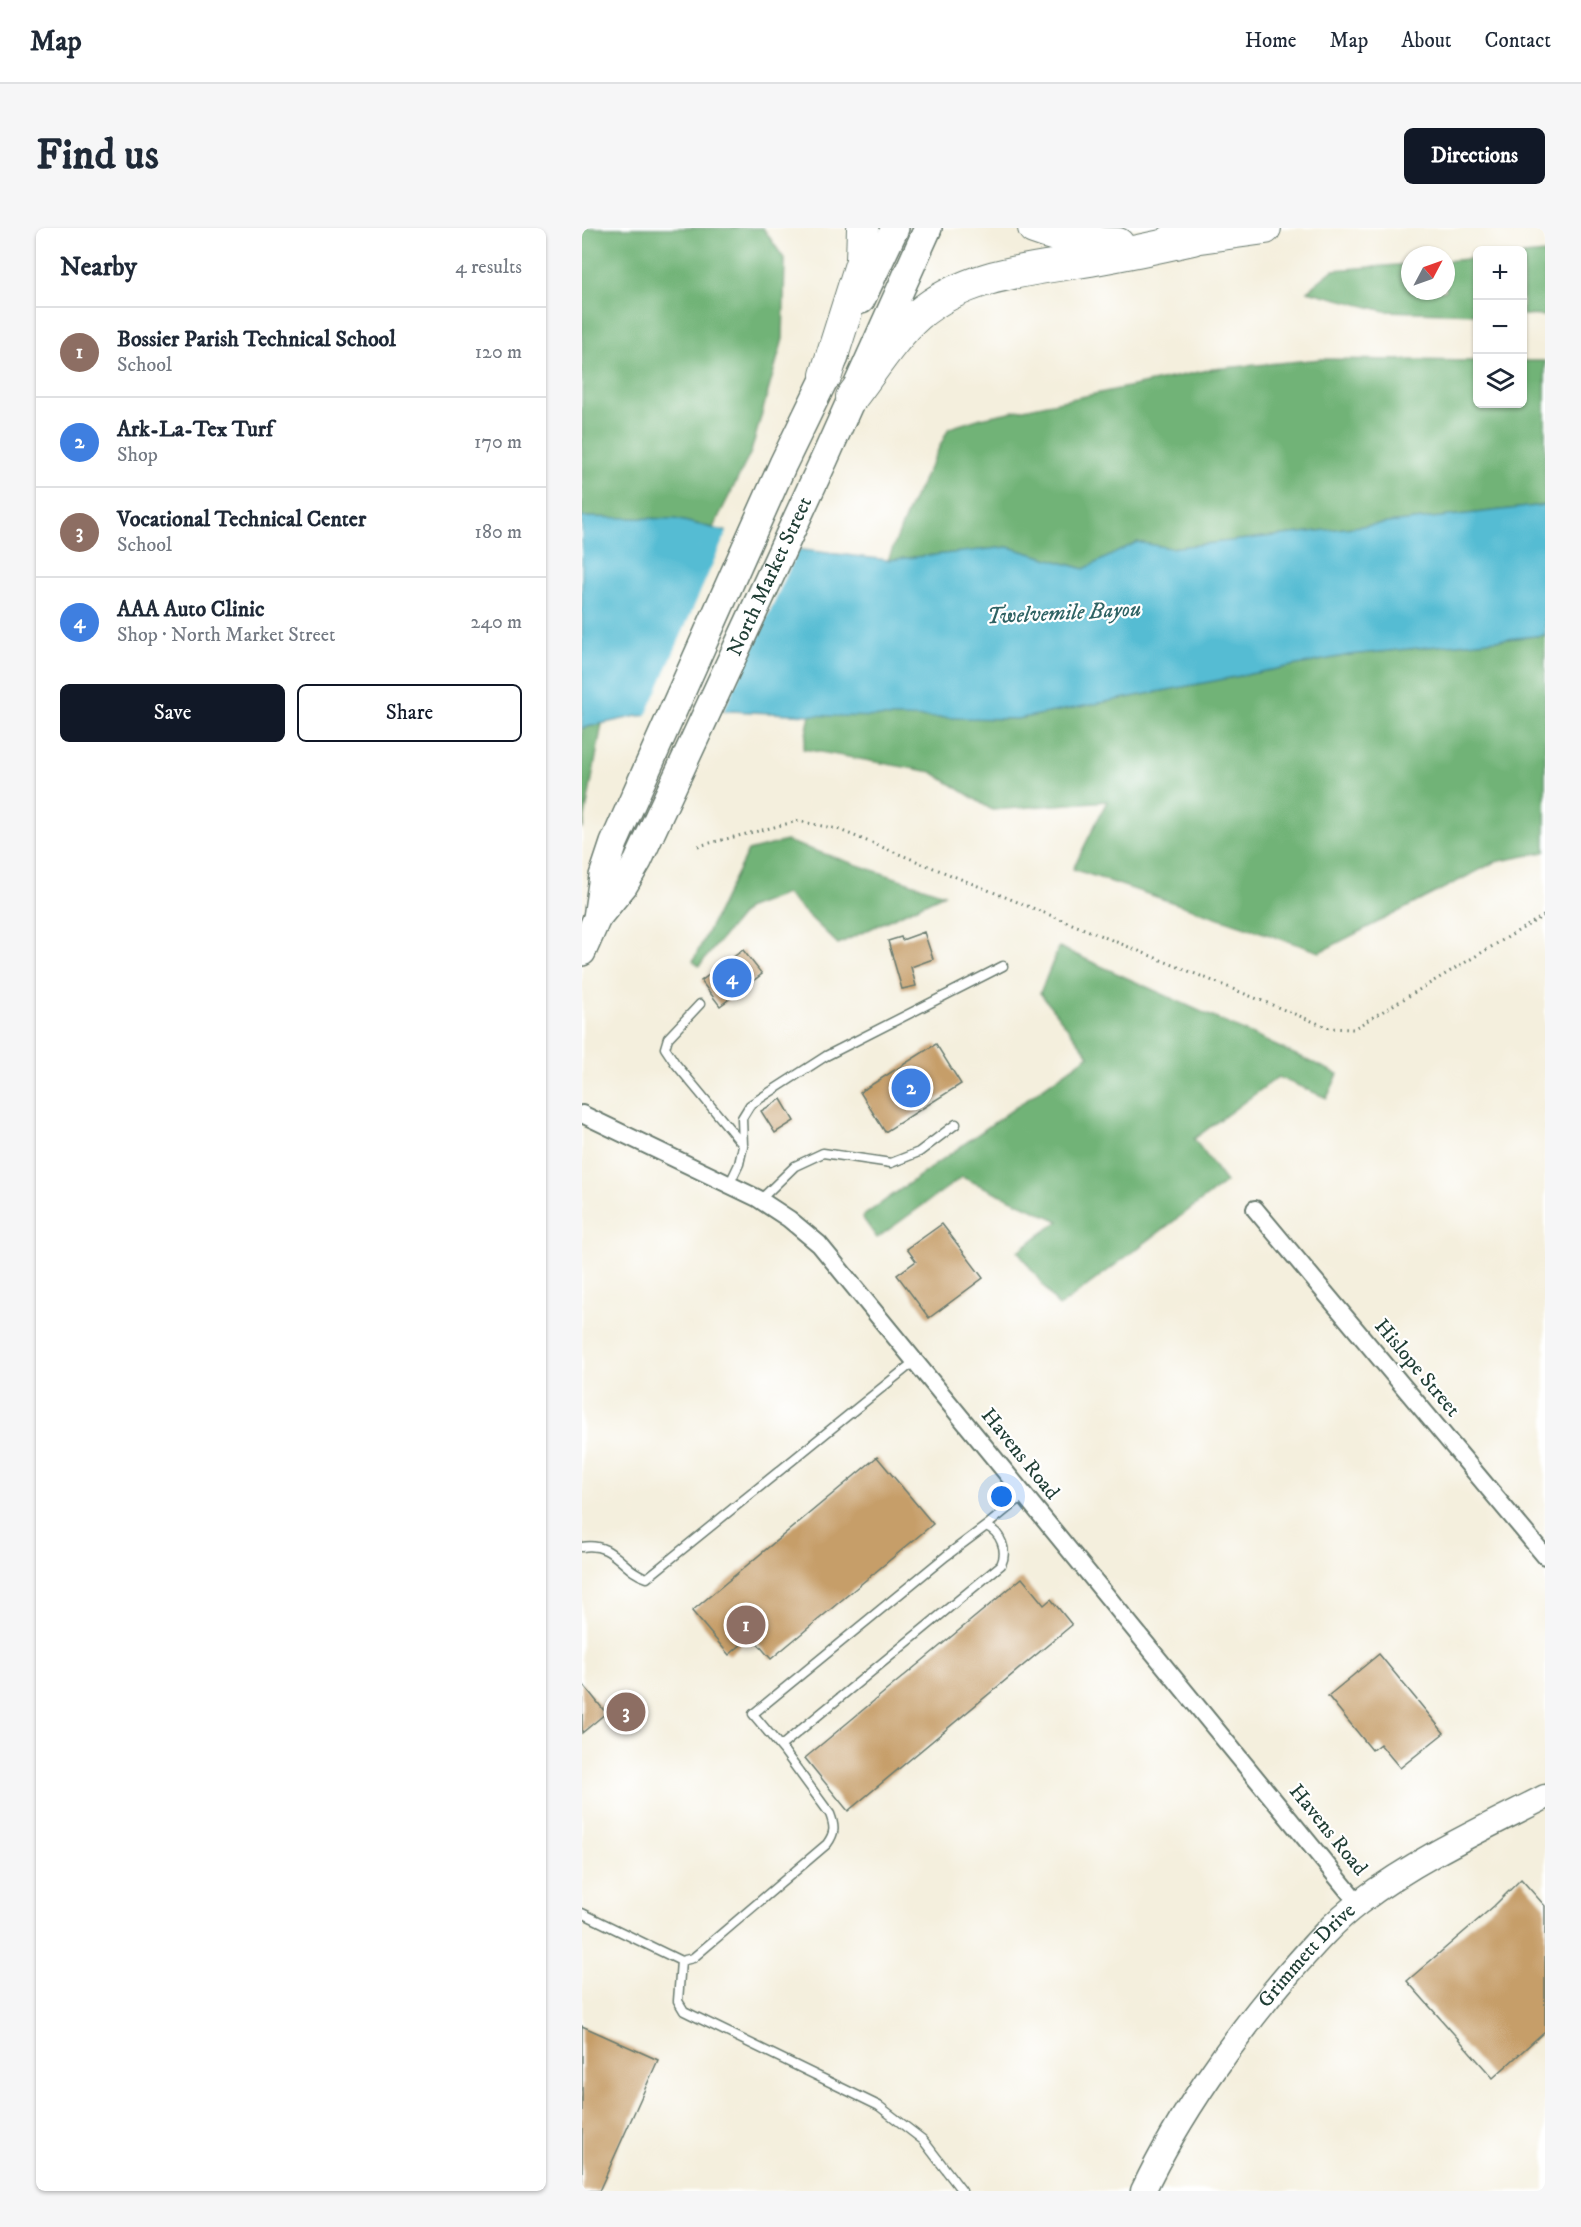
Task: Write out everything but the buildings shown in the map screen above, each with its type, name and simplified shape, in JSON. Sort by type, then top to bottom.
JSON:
[{"type":"highway","points":[[826,375],[862,261],[863,228]]},
{"type":"highway","points":[[1034,228],[1056,236],[1103,244],[1193,239]]},
{"type":"highway","points":[[852,397],[909,324],[955,291],[1007,274],[1129,254],[1193,239],[1265,228]]},
{"type":"main road","name":"North Market Street","points":[[597,918],[603,876],[614,843],[783,464],[895,228]]},
{"type":"main road","name":"North Market Street","points":[[582,952],[597,918],[624,885],[638,861],[824,460],[928,228]]},
{"type":"main road","name":"Grimmett Drive","points":[[1143,2191],[1166,2148],[1240,2033],[1314,1944],[1358,1903],[1431,1856],[1545,1797]]},
{"type":"street","name":"Havens Road","points":[[582,1114],[760,1200],[789,1219],[819,1244],[1358,1903]]},
{"type":"street","name":"Hislope Street","points":[[1255,1209],[1545,1556]]},
{"type":"lane","points":[[729,1185],[739,1164],[743,1146],[742,1118],[750,1105],[826,1056],[1003,966]]},
{"type":"lane","points":[[700,1004],[668,1038],[666,1048],[682,1072],[743,1146]]},
{"type":"lane","points":[[760,1200],[795,1166],[823,1153],[891,1163],[919,1152],[956,1124]]},
{"type":"lane","points":[[582,1547],[593,1545],[618,1556],[637,1575],[647,1578],[915,1361]]},
{"type":"lane","points":[[582,1913],[681,1961],[693,1958],[827,1844],[834,1835],[831,1814],[781,1746],[753,1714],[1024,1495]]},
{"type":"lane","points":[[781,1746],[1001,1565],[1004,1559],[1002,1543],[998,1534],[986,1526]]},
{"type":"lane","points":[[681,1961],[678,2001],[684,2011],[879,2106],[923,2140],[962,2191]]},
{"type":"path","points":[[698,846],[798,821],[837,829],[1329,1028],[1353,1029],[1545,915]]},
{"type":"green space","points":[[582,228],[763,228],[785,260],[783,339],[751,452],[713,528],[675,519],[582,517]]},
{"type":"green space","points":[[1545,253],[1545,316],[1527,315],[1527,255]]},
{"type":"green space","points":[[1473,258],[1473,314],[1385,311],[1307,291],[1333,270],[1401,265],[1401,300],[1455,300],[1455,260]]},
{"type":"green space","points":[[1322,359],[1473,361],[1473,408],[1527,408],[1527,361],[1545,361],[1545,505],[1170,548],[1137,542],[1085,569],[1008,547],[888,560],[910,506],[949,428],[981,418],[1213,369]]},
{"type":"green space","points":[[1545,635],[1545,852],[1495,862],[1320,952],[1073,869],[1107,801],[992,810],[932,772],[803,749],[810,715],[1017,719],[1349,655]]},
{"type":"green space","points":[[602,724],[583,828],[582,828],[582,728]]},
{"type":"green space","points":[[786,841],[944,894],[838,944],[786,894],[746,909],[699,966],[693,961],[748,851]]},
{"type":"green space","points":[[1059,947],[1338,1074],[1327,1098],[1278,1077],[1194,1139],[1226,1182],[1059,1307],[1018,1251],[1059,1221],[962,1177],[877,1238],[862,1217],[1089,1055],[1040,993]]},
{"type":"water","name":"Twelvemile Bayou","points":[[1545,505],[1545,635],[1349,655],[1017,719],[832,716],[731,711],[637,716],[582,728],[582,517],[675,519],[803,550],[888,560],[1008,547],[1084,569],[1137,542],[1170,548]]},
{"type":"pier","points":[[728,529],[800,546],[722,714],[645,718]]},
{"type":"place","name":"AAA Auto Clinic","points":[[732,978]]},
{"type":"place","name":"Ark-La-Tex Turf","points":[[911,1088]]},
{"type":"place","name":"Bossier Parish Technical School","points":[[746,1625]]},
{"type":"place","name":"Vocational Technical Center","points":[[626,1712]]}]
